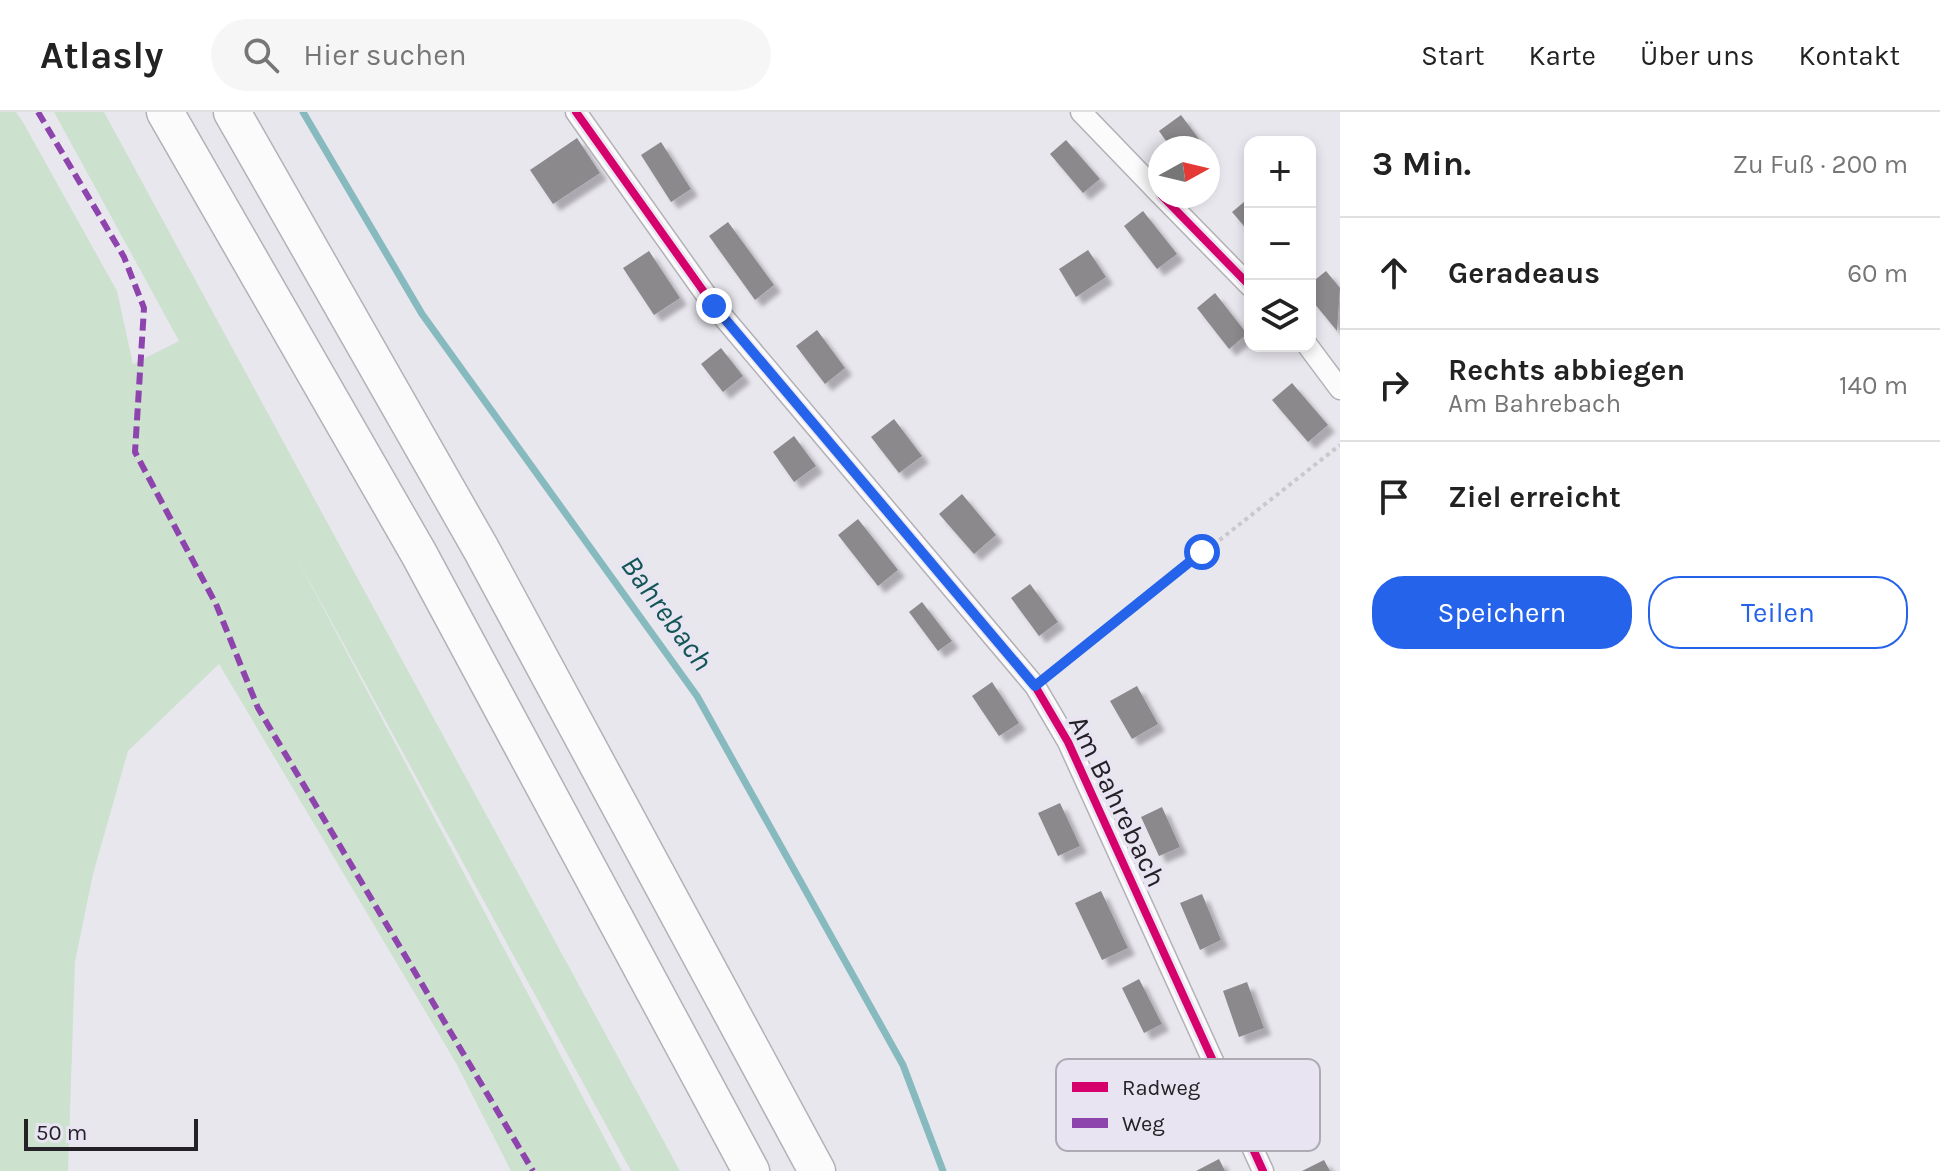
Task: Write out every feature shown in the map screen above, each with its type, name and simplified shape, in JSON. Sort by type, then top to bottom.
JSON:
[{"type":"highway","points":[[165,112],[419,554],[751,1171]]},
{"type":"highway","points":[[232,112],[481,549],[817,1171]]},
{"type":"street","name":"Am Bahrebach","points":[[576,112],[714,306],[1035,686],[1068,742],[1212,1059]]},
{"type":"street","points":[[1081,112],[1148,182]]},
{"type":"street","points":[[1174,208],[1244,280]]},
{"type":"street","points":[[1312,352],[1340,389]]},
{"type":"street","name":"Am Bahrebach","points":[[1254,1151],[1263,1171]]},
{"type":"path","points":[[1035,686],[1340,445]]},
{"type":"green space","points":[[0,112],[16,112],[24,124],[117,291],[133,364],[179,341],[54,112],[104,112],[680,1171],[631,1171],[293,551],[622,1171],[511,1171],[456,1063],[219,664],[128,751],[93,874],[75,962],[68,1171],[0,1171]]},
{"type":"building","points":[[1181,115],[1196,136],[1163,136],[1159,131]]},
{"type":"building","points":[[577,138],[600,173],[553,204],[530,170]]},
{"type":"building","points":[[1066,140],[1100,179],[1083,193],[1050,154]]},
{"type":"building","points":[[661,142],[691,189],[671,202],[641,155]]},
{"type":"building","points":[[1244,202],[1244,226],[1232,212]]},
{"type":"building","points":[[1143,211],[1177,254],[1157,269],[1124,226]]},
{"type":"building","points":[[728,222],[774,285],[755,300],[709,236]]},
{"type":"building","points":[[1088,250],[1106,277],[1076,297],[1059,269]]},
{"type":"building","points":[[649,251],[680,298],[654,315],[623,268]]},
{"type":"building","points":[[1326,271],[1340,288],[1337,331],[1316,305],[1316,279]]},
{"type":"building","points":[[1215,293],[1244,330],[1244,336],[1229,349],[1197,308]]},
{"type":"building","points":[[817,330],[845,368],[825,384],[796,346]]},
{"type":"building","points":[[721,348],[743,376],[723,392],[701,364]]},
{"type":"building","points":[[1292,383],[1328,425],[1308,442],[1272,400]]},
{"type":"building","points":[[894,419],[922,456],[899,473],[871,437]]},
{"type":"building","points":[[794,436],[816,466],[794,482],[773,452]]},
{"type":"building","points":[[962,494],[996,535],[974,554],[939,514]]},
{"type":"building","points":[[858,519],[898,570],[878,586],[838,535]]},
{"type":"building","points":[[1030,584],[1058,622],[1039,636],[1011,598]]},
{"type":"building","points":[[922,602],[952,641],[938,651],[909,612]]},
{"type":"building","points":[[992,682],[1019,723],[999,736],[972,696]]},
{"type":"building","points":[[1137,686],[1158,724],[1132,739],[1110,701]]},
{"type":"building","points":[[1060,803],[1080,846],[1058,856],[1038,813]]},
{"type":"building","points":[[1162,807],[1180,847],[1159,856],[1141,817]]},
{"type":"building","points":[[1101,891],[1128,948],[1102,960],[1075,903]]},
{"type":"building","points":[[1202,894],[1221,940],[1200,950],[1180,903]]},
{"type":"building","points":[[1139,979],[1162,1024],[1144,1033],[1122,988]]},
{"type":"building","points":[[1247,982],[1264,1028],[1239,1037],[1223,991]]},
{"type":"building","points":[[1219,1159],[1225,1171],[1196,1171]]},
{"type":"building","points":[[1324,1160],[1330,1171],[1302,1171]]},
{"type":"waterway","name":"Bahrebach","points":[[303,112],[422,314],[697,696],[903,1065],[943,1171]]},
{"type":"marked path","points":[[38,112],[124,257],[144,308],[135,452],[216,604],[258,708],[533,1171]]},
{"type":"cycle path","points":[[576,112],[714,306],[1035,686],[1068,742],[1212,1059]]},
{"type":"cycle path","points":[[1174,208],[1244,280]]},
{"type":"cycle path","points":[[1254,1151],[1263,1171]]},
{"type":"route","points":[[714,306],[1035,686],[1202,552]]}]
